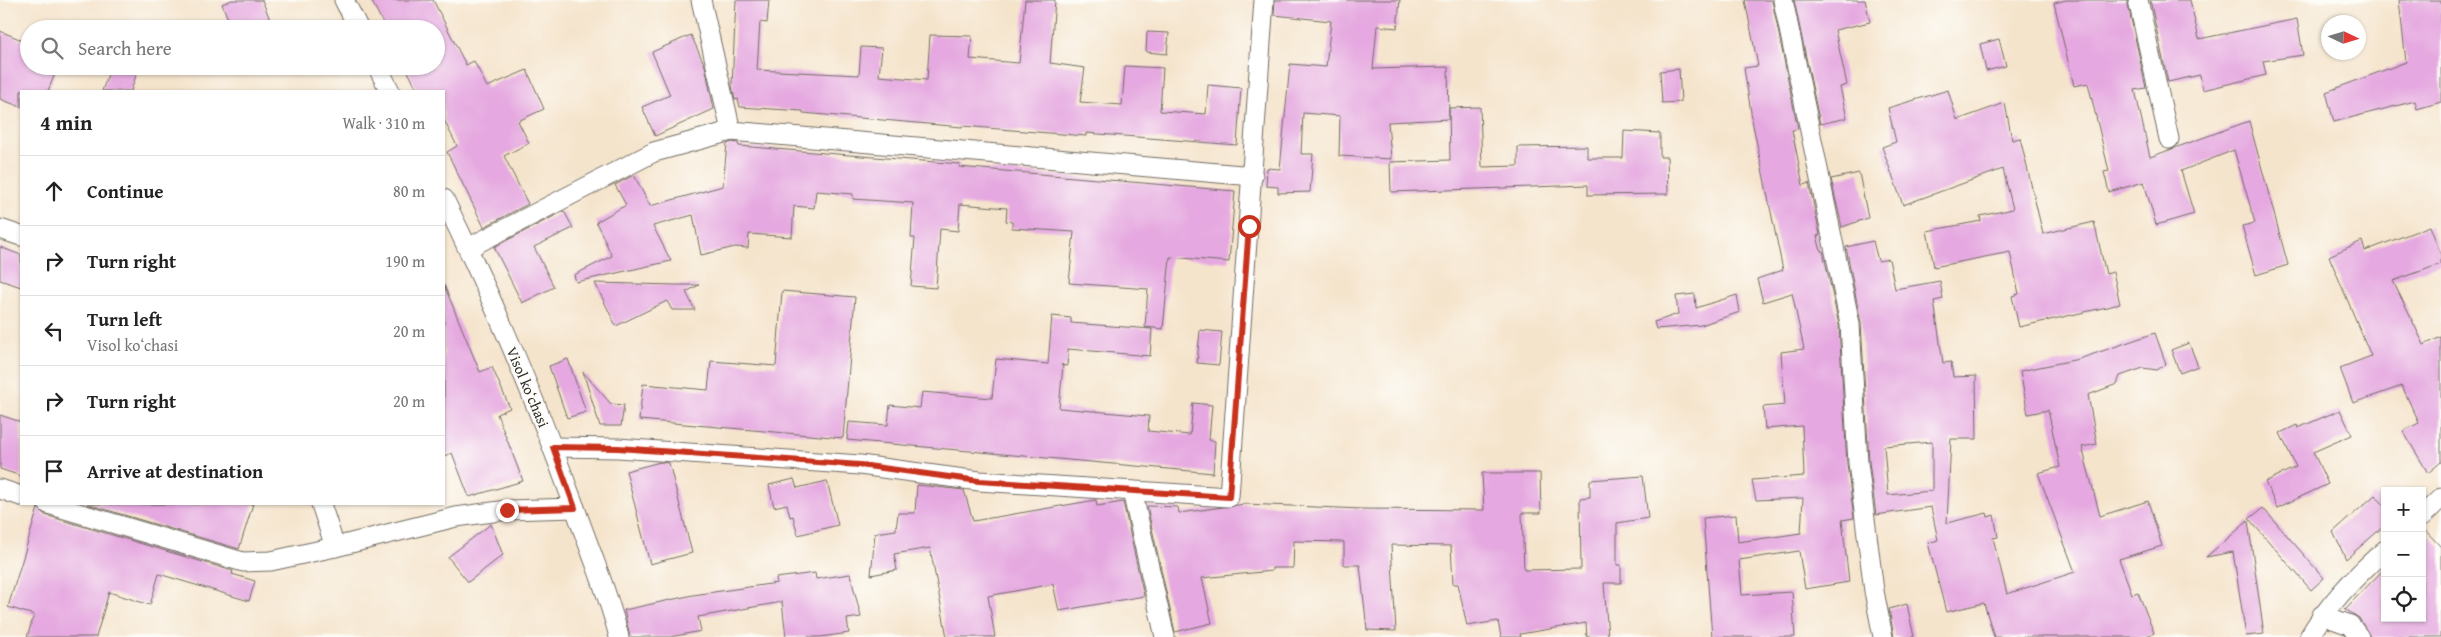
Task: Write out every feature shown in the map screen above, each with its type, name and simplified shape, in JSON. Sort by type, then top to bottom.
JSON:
[{"type":"street","points":[[344,0],[354,20]]},
{"type":"street","points":[[701,0],[731,131]]},
{"type":"street","points":[[553,447],[618,448],[860,465],[979,481],[1229,497],[1264,0]]},
{"type":"street","points":[[1783,0],[1850,324],[1858,463],[1874,591],[1884,637]]},
{"type":"street","points":[[2138,0],[2169,139]]},
{"type":"street","points":[[382,75],[390,90]]},
{"type":"street","points":[[468,248],[654,152],[731,131],[1253,176]]},
{"type":"street","name":"Visol koʻchasi","points":[[445,202],[468,248],[553,447],[611,604],[619,637]]},
{"type":"street","points":[[0,229],[20,236]]},
{"type":"street","points":[[0,489],[20,496]]},
{"type":"street","points":[[1132,491],[1166,637]]},
{"type":"street","points":[[2426,512],[2441,498]]},
{"type":"street","points":[[51,505],[244,562],[272,561],[456,517],[507,510],[575,508]]},
{"type":"street","points":[[321,505],[335,547]]},
{"type":"street","points":[[2309,637],[2322,615],[2354,576],[2381,553]]},
{"type":"street","points":[[2322,615],[2350,625],[2359,637]]},
{"type":"building","points":[[232,0],[262,0],[270,20],[228,20],[222,4]]},
{"type":"building","points":[[371,0],[433,0],[443,20],[381,20]]},
{"type":"building","points":[[736,0],[769,0],[767,23],[760,22],[757,70],[859,75],[861,47],[882,48],[879,76],[927,80],[930,35],[972,36],[970,59],[1019,63],[1025,0],[1055,0],[1050,63],[1085,68],[1080,102],[1122,105],[1125,66],[1163,68],[1160,111],[1206,114],[1208,85],[1241,88],[1237,145],[1086,133],[1086,136],[962,127],[803,113],[803,111],[740,107],[738,99],[735,100],[732,86]]},
{"type":"building","points":[[1275,0],[1400,0],[1397,28],[1377,26],[1373,69],[1448,67],[1449,119],[1388,122],[1391,159],[1339,156],[1340,116],[1303,113],[1301,154],[1313,154],[1310,192],[1278,193],[1278,187],[1266,186],[1267,168],[1280,169],[1290,64],[1326,67],[1331,21],[1274,15]]},
{"type":"building","points":[[1745,0],[1772,0],[1798,129],[1792,130],[1803,185],[1809,183],[1820,235],[1817,236],[1821,251],[1823,251],[1839,325],[1847,464],[1854,518],[1842,520],[1849,582],[1805,589],[1799,551],[1739,560],[1742,595],[1792,592],[1795,637],[1712,637],[1703,518],[1736,515],[1738,542],[1801,533],[1803,498],[1756,500],[1752,480],[1804,476],[1802,426],[1765,429],[1763,407],[1785,405],[1781,352],[1804,349],[1792,293],[1763,302],[1757,279],[1783,270],[1753,125],[1744,68],[1758,66]]},
{"type":"building","points":[[1794,0],[1865,0],[1870,22],[1835,30],[1847,85],[1840,87],[1847,118],[1820,124]]},
{"type":"building","points":[[2066,0],[2127,0],[2146,88],[2135,90],[2150,157],[2249,121],[2288,265],[2256,275],[2242,226],[2255,223],[2234,150],[2181,171],[2194,214],[2156,225],[2144,182],[2109,192],[2104,172],[2109,171],[2088,83],[2074,86],[2054,3]]},
{"type":"building","points":[[2150,0],[2190,0],[2199,39],[2297,19],[2303,55],[2263,61],[2266,75],[2203,90],[2200,75],[2168,82]]},
{"type":"building","points":[[2399,0],[2441,0],[2441,102],[2417,109],[2415,101],[2334,122],[2326,92],[2406,62]]},
{"type":"building","points":[[445,24],[466,65],[474,61],[487,87],[527,70],[544,109],[518,121],[529,143],[504,156],[528,204],[484,227],[447,152],[457,146],[445,122],[445,90],[417,90],[410,75],[445,75]]},
{"type":"building","points":[[0,31],[20,39],[20,75],[54,75],[48,90],[20,90],[20,107],[0,99]]},
{"type":"building","points":[[1147,32],[1169,33],[1167,54],[1146,52]]},
{"type":"building","points":[[691,35],[705,66],[714,109],[655,136],[642,107],[670,95],[652,52]]},
{"type":"building","points":[[1999,39],[2006,66],[1986,71],[1980,44]]},
{"type":"building","points":[[1679,69],[1681,102],[1662,103],[1660,71]]},
{"type":"building","points":[[108,75],[136,75],[131,90],[102,90]]},
{"type":"building","points":[[1948,90],[1957,120],[2005,103],[2012,140],[2020,138],[2043,234],[2094,222],[2106,274],[2113,272],[2120,304],[2019,327],[2012,296],[2019,294],[2010,252],[1934,267],[1927,231],[1981,221],[1980,216],[2013,209],[2003,169],[1903,205],[1882,147],[1896,142],[1888,108]]},
{"type":"building","points":[[1480,107],[1482,167],[1518,166],[1518,147],[1587,146],[1587,158],[1623,158],[1624,131],[1660,133],[1660,157],[1667,157],[1668,194],[1588,195],[1588,185],[1391,192],[1390,162],[1450,160],[1449,108]]},
{"type":"building","points":[[732,142],[738,143],[739,146],[960,164],[959,167],[1235,191],[1229,262],[1170,257],[1163,329],[1145,327],[1148,289],[1069,283],[1074,232],[1012,228],[1012,222],[1006,221],[1007,208],[960,204],[958,231],[940,229],[936,288],[911,286],[915,238],[911,238],[913,203],[853,199],[853,194],[816,191],[814,208],[794,206],[792,237],[749,234],[748,248],[735,247],[701,255],[693,215],[653,226],[671,261],[576,282],[574,275],[612,256],[596,222],[626,205],[615,185],[634,175],[650,206],[723,186],[727,144]]},
{"type":"building","points":[[1859,173],[1868,218],[1842,227],[1831,179]]},
{"type":"building","points":[[564,211],[573,228],[534,247],[554,287],[522,303],[494,247]]},
{"type":"building","points":[[2430,226],[2441,255],[2441,264],[2393,281],[2424,345],[2441,337],[2441,462],[2428,473],[2403,431],[2419,423],[2402,386],[2353,403],[2340,368],[2371,356],[2329,256],[2362,241],[2365,251]]},
{"type":"building","points":[[1873,241],[1878,261],[1889,259],[1895,289],[1940,281],[1943,299],[1934,301],[1943,363],[1951,362],[1953,377],[1976,376],[1977,439],[1951,439],[1947,523],[1987,513],[1988,517],[1994,515],[1998,537],[1993,538],[2007,594],[2075,572],[2038,473],[2060,467],[2048,410],[2028,414],[2020,371],[2079,359],[2155,333],[2166,364],[2157,370],[2143,368],[2120,376],[2117,384],[2088,395],[2097,444],[2082,447],[2100,516],[2148,501],[2162,546],[2119,559],[2132,594],[2138,592],[2154,633],[2144,637],[1994,637],[1984,603],[1946,612],[1928,543],[1938,540],[1931,507],[1876,515],[1869,462],[1861,323],[1846,247]],"holes":[[[1932,442],[1932,491],[1888,495],[1884,446]]]},
{"type":"building","points":[[0,247],[20,255],[20,287],[0,280]]},
{"type":"building","points":[[595,283],[699,285],[686,292],[695,310],[672,310],[667,301],[616,326]]},
{"type":"building","points":[[445,287],[480,372],[492,367],[510,408],[497,414],[523,481],[469,497],[452,453],[445,456]]},
{"type":"building","points":[[782,291],[855,297],[843,438],[639,420],[643,384],[708,390],[711,361],[776,366]]},
{"type":"building","points":[[1695,294],[1696,308],[1737,295],[1740,312],[1701,325],[1656,329],[1654,322],[1678,314],[1676,296]]},
{"type":"building","points":[[1052,316],[1071,318],[1071,323],[1152,329],[1150,356],[1068,349],[1067,366],[1063,365],[1059,408],[1149,416],[1148,431],[1190,435],[1193,403],[1212,405],[1209,440],[1215,441],[1213,473],[847,440],[849,422],[888,425],[890,405],[920,408],[922,392],[992,398],[996,359],[1048,364]]},
{"type":"building","points":[[1200,330],[1222,332],[1219,365],[1197,363]]},
{"type":"building","points":[[2189,343],[2198,366],[2180,373],[2171,350]]},
{"type":"building","points":[[568,359],[586,412],[567,418],[549,366]]},
{"type":"building","points":[[583,372],[611,404],[624,405],[621,426],[600,426]]},
{"type":"building","points":[[2340,410],[2352,435],[2313,452],[2328,484],[2277,508],[2265,482],[2296,467],[2280,433],[2297,425],[2298,428]]},
{"type":"building","points":[[0,415],[20,422],[20,476],[0,469]]},
{"type":"building","points":[[660,462],[669,463],[692,553],[650,564],[626,471]]},
{"type":"building","points":[[1482,473],[1540,473],[1541,513],[1522,513],[1524,570],[1581,569],[1580,498],[1590,497],[1590,480],[1643,476],[1648,518],[1617,523],[1617,565],[1621,565],[1621,583],[1604,583],[1608,637],[1587,637],[1586,623],[1520,634],[1521,637],[1501,637],[1498,621],[1467,626],[1458,584],[1453,584],[1451,546],[1391,545],[1396,631],[1367,630],[1360,565],[1344,565],[1344,542],[1294,541],[1293,568],[1272,568],[1272,571],[1202,578],[1212,623],[1175,632],[1147,506],[1178,507],[1179,513],[1245,504],[1362,509],[1484,510]]},
{"type":"building","points":[[794,479],[797,488],[827,481],[838,525],[798,535],[793,516],[790,517],[787,504],[774,507],[769,485]]},
{"type":"building","points":[[917,485],[964,490],[973,521],[1096,500],[1097,506],[1123,502],[1144,596],[1059,611],[1053,584],[988,596],[995,637],[947,637],[930,548],[894,554],[897,570],[871,575],[875,533],[896,530],[898,513],[915,513]]},
{"type":"building","points":[[2375,495],[2381,502],[2381,528],[2346,559],[2333,532]]},
{"type":"building","points":[[90,505],[253,505],[239,549]]},
{"type":"building","points":[[38,508],[45,515],[233,571],[232,574],[255,581],[249,601],[159,574],[150,605],[109,592],[96,637],[27,637],[34,615],[8,607]]},
{"type":"building","points":[[2263,508],[2324,578],[2311,590],[2249,519]]},
{"type":"building","points":[[2248,521],[2264,634],[2246,636],[2233,552],[2206,557]]},
{"type":"building","points":[[491,524],[503,555],[468,582],[448,557]]},
{"type":"building","points":[[2426,531],[2441,547],[2441,637],[2370,637],[2359,618],[2345,609],[2381,572],[2381,622],[2426,622]]},
{"type":"building","points":[[815,573],[816,579],[850,574],[861,617],[847,619],[849,633],[820,637],[786,637],[782,602],[698,617],[701,631],[670,637],[630,637],[624,610],[693,595],[777,583],[776,578]]},
{"type":"building","points":[[1907,604],[1914,637],[1894,637],[1889,609]]},
{"type":"route","points":[[507,510],[575,508],[553,447],[618,448],[860,465],[979,481],[1229,497],[1249,226]]}]
